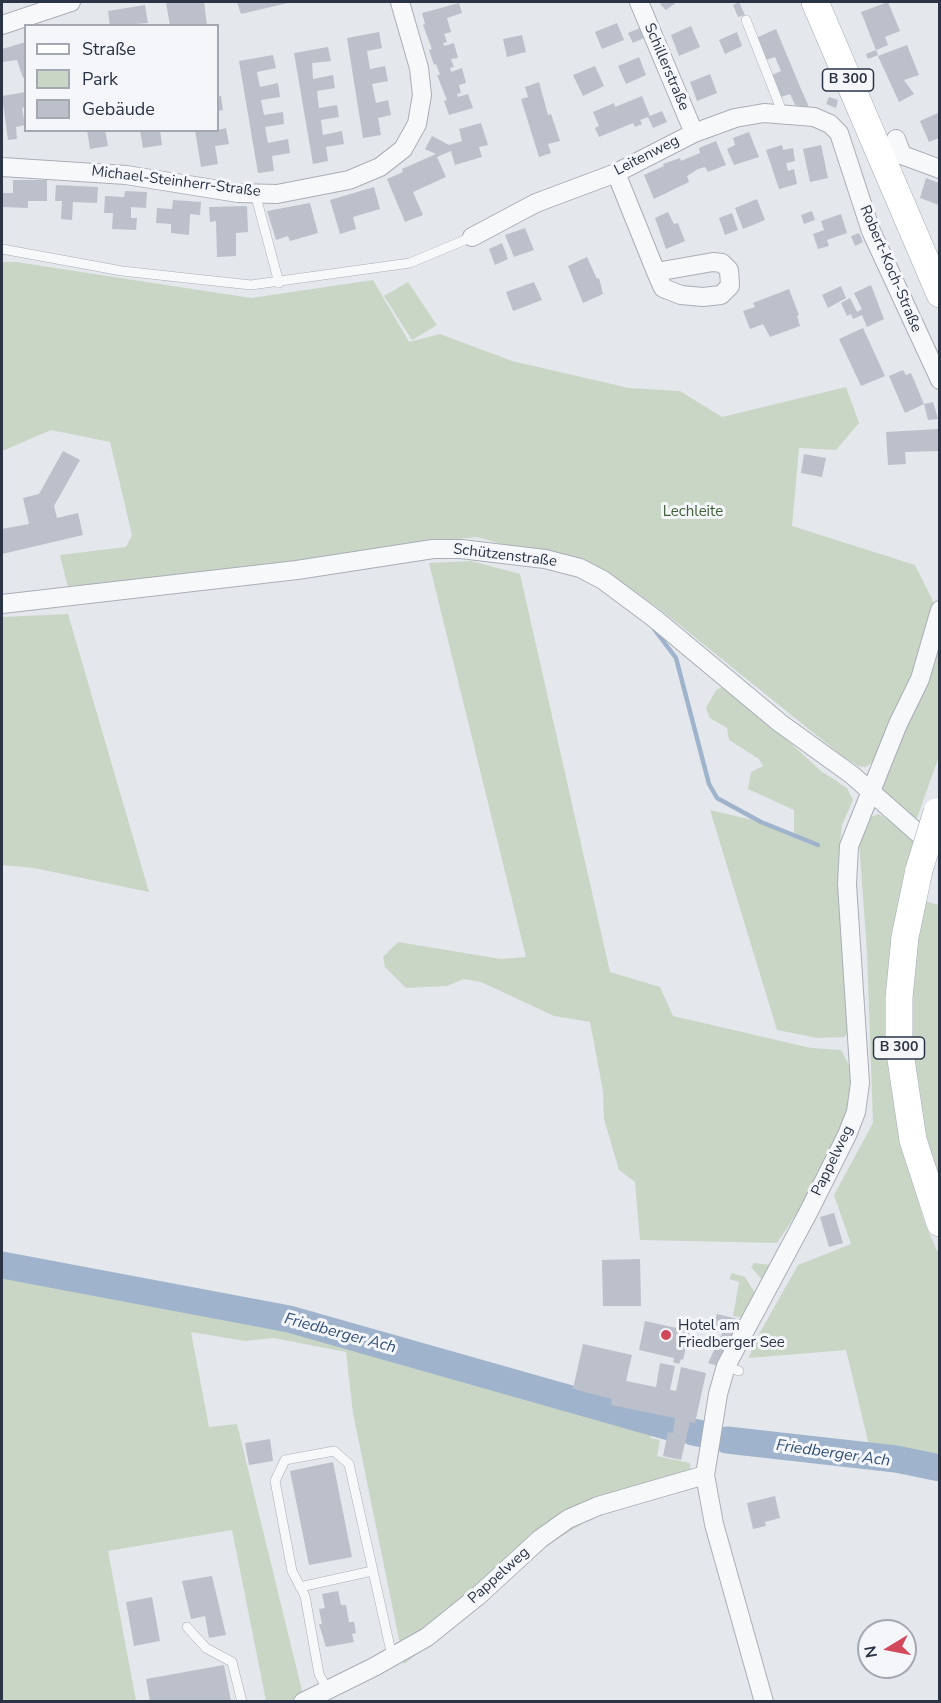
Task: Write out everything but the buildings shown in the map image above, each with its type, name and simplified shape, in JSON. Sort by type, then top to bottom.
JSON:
[{"type":"main road","name":"B 300","points":[[815,2],[939,294]]},
{"type":"main road","name":"B 300","points":[[938,809],[919,870],[905,937],[899,998],[899,1046],[913,1140],[939,1223]]},
{"type":"street","name":"Michael-Steinherr-Straße","points":[[2,167],[126,175],[204,189],[255,193],[288,192],[349,180],[380,167],[403,149],[417,124],[422,95],[419,68],[400,2]]},
{"type":"street","name":"Schillerstraße","points":[[639,2],[694,133]]},
{"type":"street","points":[[2,25],[62,3]]},
{"type":"street","name":"Leitenweg","points":[[472,237],[536,203],[616,173],[694,133],[735,118],[764,113],[783,114],[814,117],[830,124]]},
{"type":"street","name":"Robert-Koch-Straße","points":[[830,124],[839,133],[871,231],[939,380]]},
{"type":"street","points":[[896,139],[902,155],[939,169]]},
{"type":"street","points":[[616,173],[656,272]]},
{"type":"street","name":"Schützenstraße","points":[[2,604],[297,570],[433,549],[545,559],[580,568],[603,580],[654,618],[780,723],[852,775],[919,834]]},
{"type":"street","points":[[871,793],[898,724],[920,679],[939,610]]},
{"type":"street","name":"Pappelweg","points":[[764,1701],[731,1567],[705,1476],[718,1394],[814,1213],[856,1112],[860,1083],[848,894],[848,855],[855,827],[871,793]]},
{"type":"street","name":"Pappelweg","points":[[303,1701],[427,1637],[478,1596],[540,1539],[568,1519],[598,1506],[705,1476]]},
{"type":"lane","points":[[746,20],[783,114]]},
{"type":"lane","points":[[255,193],[279,283]]},
{"type":"lane","points":[[2,249],[132,272],[251,285],[279,283],[410,263],[472,237]]},
{"type":"lane","points":[[327,1689],[319,1674],[305,1596],[292,1571],[275,1481],[285,1460],[333,1451],[349,1464],[392,1656]]},
{"type":"lane","points":[[300,1587],[372,1571]]},
{"type":"lane","points":[[187,1627],[206,1648],[232,1662],[242,1701]]},
{"type":"green space","name":"Lechleite","points":[[2,262],[16,262],[251,298],[373,280],[409,342],[440,334],[512,361],[629,388],[680,391],[722,417],[846,387],[859,423],[836,450],[799,448],[792,526],[915,565],[934,603],[912,677],[874,761],[866,767],[858,766],[841,755],[661,610],[608,573],[477,537],[407,544],[296,564],[69,592],[60,555],[126,547],[132,535],[110,442],[51,430],[2,451]]},
{"type":"green space","points":[[408,282],[437,325],[412,340],[384,296]]},
{"type":"green space","points":[[471,561],[520,574],[610,972],[660,987],[673,1016],[811,1048],[841,1050],[852,1071],[848,1110],[814,1187],[777,1243],[640,1240],[635,1182],[619,1170],[604,1119],[603,1091],[590,1022],[554,1016],[481,982],[464,979],[447,986],[406,988],[385,967],[383,957],[398,942],[501,959],[526,957],[429,563]]},
{"type":"green space","points":[[68,614],[149,892],[34,868],[2,865],[2,617]]},
{"type":"green space","points":[[939,642],[939,756],[916,821],[882,791],[881,783]]},
{"type":"green space","points":[[727,685],[821,771],[847,788],[853,800],[842,825],[839,850],[848,1033],[844,1037],[818,1038],[777,1030],[710,810],[761,822],[794,835],[794,810],[748,789],[751,772],[763,766],[759,759],[729,740],[727,728],[710,718],[706,708],[716,690]]},
{"type":"green space","points":[[879,814],[917,838],[902,1142],[924,1221],[939,1255],[939,1478],[875,1470],[846,1350],[749,1358],[754,1343],[798,1265],[851,1244],[834,1195],[873,1123],[867,953],[859,841],[865,823],[871,817]]},
{"type":"green space","points":[[921,900],[939,905],[939,1183],[925,1140],[911,1069],[910,995]]},
{"type":"green space","points":[[2,1258],[25,1264],[54,1261],[78,1274],[95,1279],[259,1309],[272,1307],[313,1316],[414,1348],[543,1382],[564,1392],[649,1419],[651,1438],[660,1440],[657,1456],[690,1463],[691,1479],[615,1507],[552,1542],[480,1605],[404,1664],[353,1413],[346,1352],[274,1338],[245,1341],[191,1332],[209,1427],[237,1424],[303,1695],[291,1701],[266,1701],[232,1530],[108,1551],[136,1701],[2,1701]]},
{"type":"green space","points":[[754,1263],[770,1265],[763,1281],[751,1267]]},
{"type":"green space","points":[[732,1273],[745,1277],[755,1293],[743,1318],[733,1316],[739,1282],[729,1279]]},
{"type":"waterway","points":[[654,629],[676,658],[709,784],[717,798],[761,822],[818,845]]},
{"type":"waterway","name":"Friedberger Ach","points":[[2,1265],[289,1319],[673,1428]]},
{"type":"waterway","name":"Friedberger Ach","points":[[693,1432],[703,1434]]},
{"type":"waterway","name":"Friedberger Ach","points":[[727,1440],[896,1459],[940,1468]]},
{"type":"place","name":"Hotel am Friedberger See","points":[[666,1335]]}]
